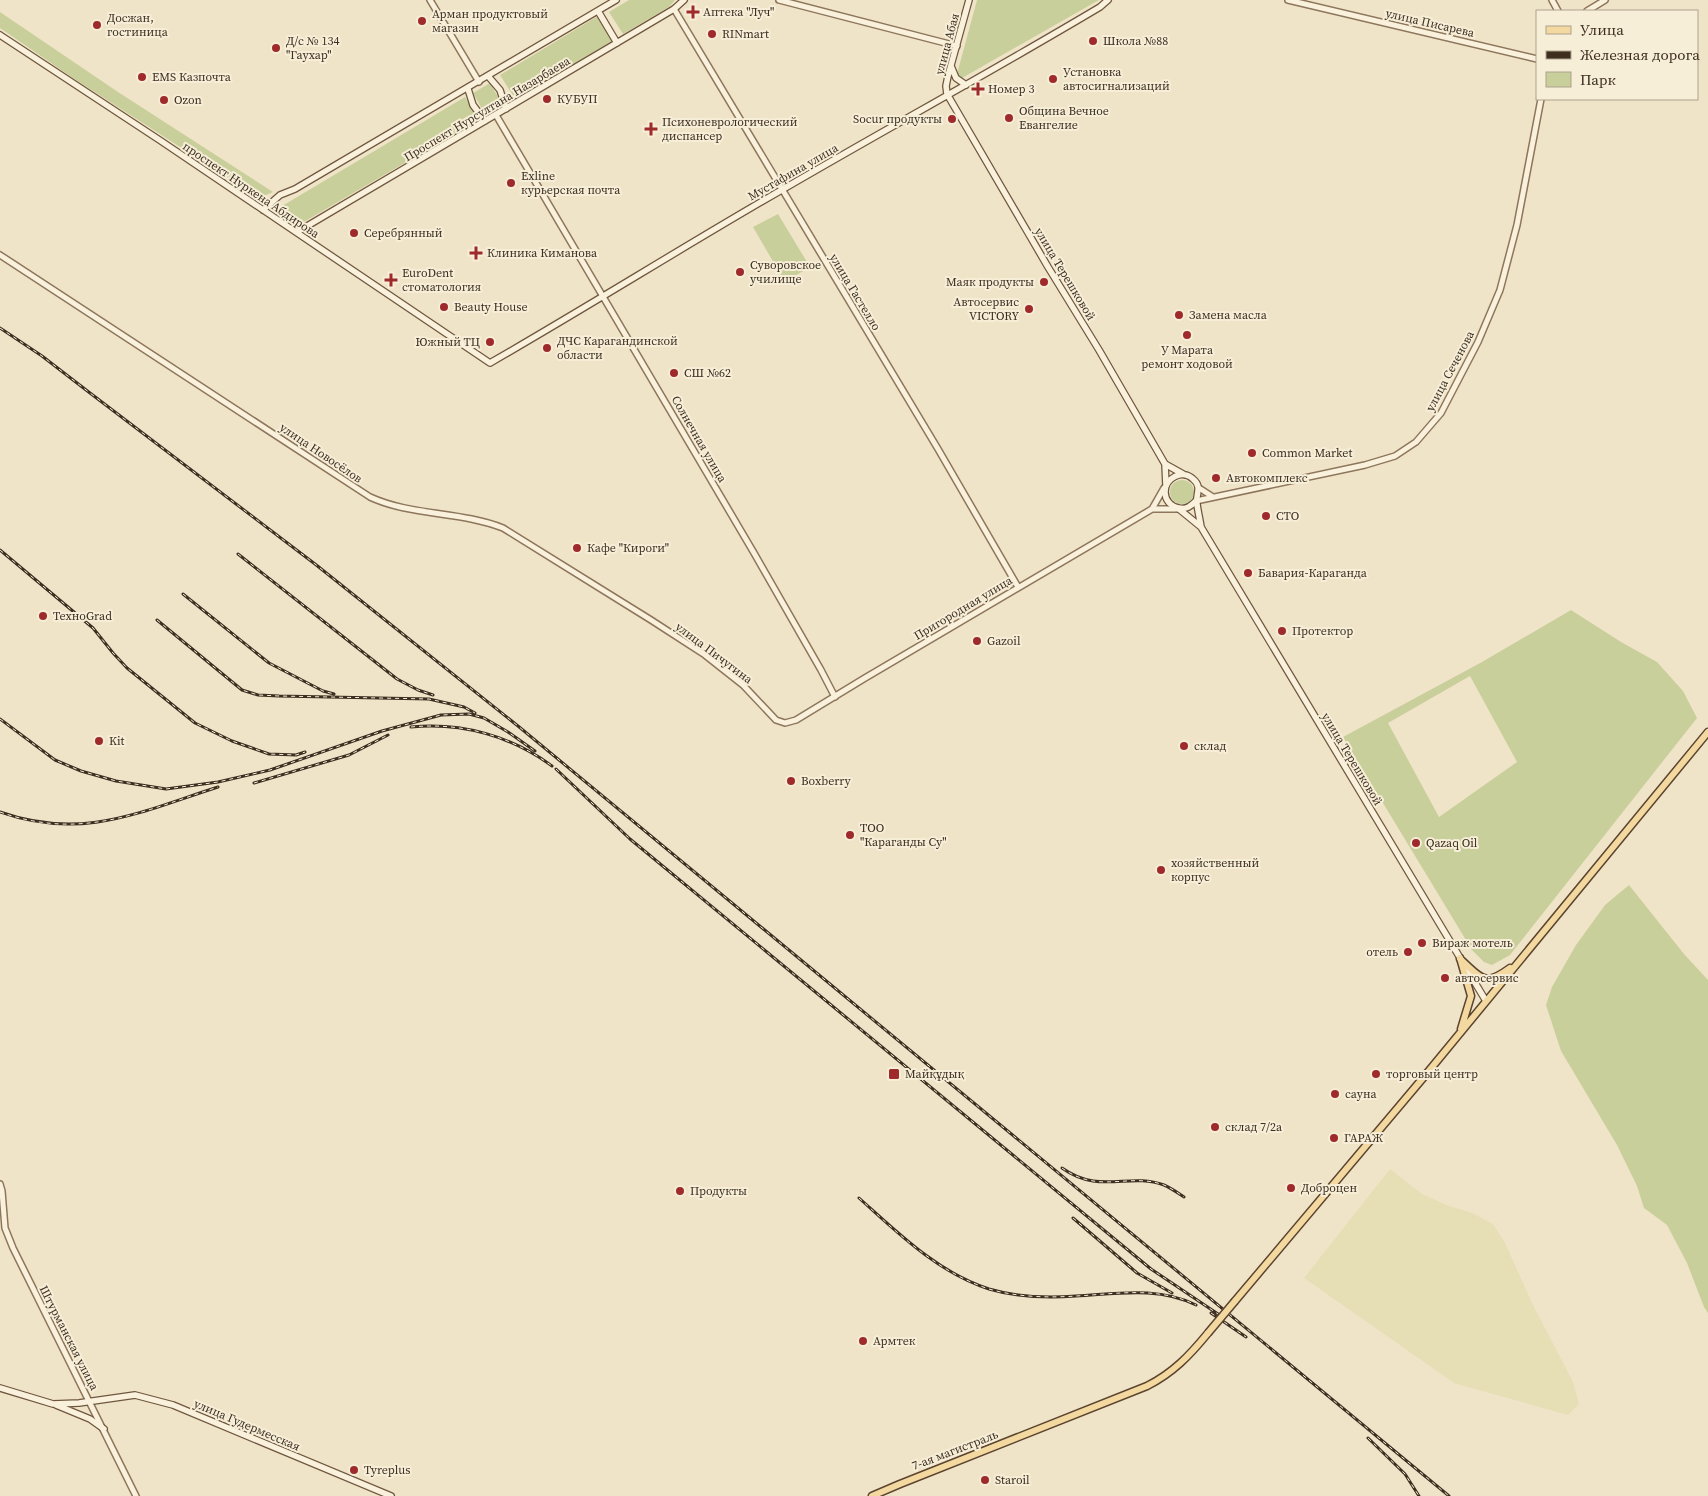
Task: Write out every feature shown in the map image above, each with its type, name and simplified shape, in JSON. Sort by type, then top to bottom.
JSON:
[{"type":"main road","points":[[263,210],[280,195],[295,189],[616,0]]},
{"type":"main road","name":"Проспект Нурсултана Назарбаева","points":[[297,232],[674,9],[684,0]]},
{"type":"main road","name":"улица Абая","points":[[947,94],[946,86],[969,0]]},
{"type":"main road","name":"Мустафина улица","points":[[490,363],[782,190],[1100,8],[1108,0]]},
{"type":"main road","points":[[598,11],[617,43]]},
{"type":"main road","name":"проспект Нуркена Абдирова","points":[[0,36],[161,141],[490,363]]},
{"type":"main road","points":[[951,66],[956,78],[966,85]]},
{"type":"main road","points":[[488,76],[500,90],[506,108]]},
{"type":"main road","points":[[468,88],[472,105],[485,121]]},
{"type":"main road","name":"улица Терешковой","points":[[947,94],[1165,464],[1167,500],[1202,528]]},
{"type":"main road","name":"улица Терешковой","points":[[1165,464],[1193,479],[1199,488],[1196,501],[1202,528],[1486,1001]]},
{"type":"main road","points":[[1166,486],[1172,477],[1183,475]]},
{"type":"main road","points":[[1179,509],[1188,508],[1196,501]]},
{"type":"main road","points":[[1460,958],[1479,977],[1490,979],[1499,976],[1517,962],[1708,732]]},
{"type":"main road","points":[[1460,958],[1470,996],[1460,1032]]},
{"type":"main road","name":"7-ая магистраль","points":[[872,1496],[1147,1386],[1166,1376],[1182,1362],[1208,1333],[1517,962]]},
{"type":"main road","points":[[0,1388],[52,1404],[90,1419],[104,1429]]},
{"type":"main road","name":"улица Гудермесская","points":[[52,1404],[90,1402],[135,1395],[173,1404],[391,1496]]},
{"type":"street","points":[[430,0],[479,82]]},
{"type":"street","points":[[779,0],[957,46]]},
{"type":"street","name":"улица Писарева","points":[[1288,0],[1536,59]]},
{"type":"street","points":[[1589,10],[1605,0]]},
{"type":"street","name":"улица Гастелло","points":[[674,9],[938,449],[1018,587]]},
{"type":"street","name":"улица Сеченова","points":[[1196,501],[1365,465],[1395,456],[1416,442],[1441,413],[1478,342],[1500,290],[1517,225],[1541,100]]},
{"type":"street","name":"Солнечная улица","points":[[496,115],[754,554],[835,697]]},
{"type":"street","name":"улица Новосёлов","points":[[0,255],[370,497],[390,505],[468,517],[486,521],[502,528],[651,620]]},
{"type":"street","points":[[1152,509],[1166,486]]},
{"type":"street","points":[[1199,488],[1213,497]]},
{"type":"street","points":[[1152,509],[1179,509]]},
{"type":"street","name":"Пригородная улица","points":[[785,723],[796,720],[1152,509]]},
{"type":"street","name":"улица Пичугина","points":[[651,620],[705,655],[739,682],[776,720],[785,723]]},
{"type":"street","name":"Штурманская улица","points":[[0,1184],[4,1228],[136,1496]]},
{"type":"shaded area","points":[[1390,1169],[1422,1194],[1449,1206],[1472,1213],[1493,1224],[1505,1243],[1533,1305],[1573,1382],[1579,1404],[1568,1415],[1454,1383],[1304,1278]]},
{"type":"green space","points":[[629,0],[675,0],[669,7],[623,34],[609,12]]},
{"type":"green space","points":[[977,0],[1099,0],[962,78],[957,74]]},
{"type":"green space","points":[[0,12],[118,92],[273,192],[259,198],[73,78],[0,28]]},
{"type":"green space","points":[[598,16],[612,41],[515,99],[500,75]]},
{"type":"green space","points":[[490,83],[503,106],[486,116],[473,93]]},
{"type":"green space","points":[[465,97],[478,120],[302,223],[277,209]]},
{"type":"green space","points":[[778,214],[810,267],[785,282],[753,227]]},
{"type":"green space","points":[[1177,480],[1187,480],[1194,487],[1194,497],[1187,504],[1177,504],[1170,497],[1170,487]]},
{"type":"green space","points":[[1571,610],[1621,642],[1657,662],[1683,691],[1697,718],[1510,955],[1492,965],[1484,962],[1472,950],[1343,737],[1482,662]],"holes":[[[1470,676],[1517,762],[1439,817],[1388,723]]]},
{"type":"green space","points":[[1629,885],[1684,954],[1708,980],[1708,1313],[1687,1263],[1667,1225],[1644,1208],[1637,1186],[1617,1145],[1561,1051],[1546,1005],[1552,987],[1576,945],[1605,905]]},
{"type":"railway","points":[[0,328],[42,356],[315,564],[518,726],[1449,1496]]},
{"type":"railway","points":[[0,550],[93,628],[127,668],[195,723],[232,741],[269,754],[296,755],[305,752]]},
{"type":"railway","points":[[238,554],[397,679],[418,690],[433,695]]},
{"type":"railway","points":[[183,594],[269,663],[323,691],[334,694]]},
{"type":"railway","points":[[157,620],[242,690],[258,695],[429,699],[464,707],[475,713]]},
{"type":"railway","points":[[0,719],[55,760],[81,771],[116,781],[166,789],[218,782],[270,770],[382,731],[441,715],[469,714],[484,718],[535,751]]},
{"type":"railway","points":[[411,727],[449,727],[485,733],[520,747],[552,766]]},
{"type":"railway","points":[[254,783],[349,755],[388,735]]},
{"type":"railway","points":[[556,769],[630,839],[1151,1269],[1218,1314]]},
{"type":"railway","points":[[0,812],[30,820],[58,824],[84,823],[136,814],[218,787]]},
{"type":"railway","points":[[1062,1168],[1076,1176],[1089,1180],[1101,1182],[1138,1181],[1164,1185],[1184,1197]]},
{"type":"railway","points":[[859,1198],[904,1238],[935,1262],[952,1273],[989,1289],[1010,1294],[1043,1297],[1152,1293],[1182,1299],[1196,1305]]},
{"type":"railway","points":[[1073,1218],[1137,1273],[1172,1293]]},
{"type":"railway","points":[[1211,1313],[1246,1337]]},
{"type":"railway","points":[[1368,1438],[1405,1474],[1419,1496]]},
{"type":"place","name":"Аптека \"Луч\"","points":[[693,12]]},
{"type":"place","name":"Арман продуктовый магазин","points":[[422,21]]},
{"type":"place","name":"Досжан, гостиница","points":[[97,25]]},
{"type":"place","name":"RINmart","points":[[712,34]]},
{"type":"place","name":"Школа №88","points":[[1093,41]]},
{"type":"place","name":"Д/с № 134 \"Гаухар\"","points":[[276,48]]},
{"type":"place","name":"EMS Казпочта","points":[[142,77]]},
{"type":"place","name":"Установка автосигнализаций","points":[[1053,79]]},
{"type":"place","name":"Номер 3","points":[[978,89]]},
{"type":"place","name":"КУБУП","points":[[547,99]]},
{"type":"place","name":"Ozon","points":[[164,100]]},
{"type":"place","name":"Община Вечное Евангелие","points":[[1009,118]]},
{"type":"place","name":"Socur продукты","points":[[952,119]]},
{"type":"place","name":"Психоневрологический диспансер","points":[[651,129]]},
{"type":"place","name":"Exline курьерская почта","points":[[511,183]]},
{"type":"place","name":"Серебрянный","points":[[354,233]]},
{"type":"place","name":"Клиника Киманова","points":[[476,253]]},
{"type":"place","name":"Суворовское училище","points":[[740,272]]},
{"type":"place","name":"EuroDent стоматология","points":[[391,280]]},
{"type":"place","name":"Маяк продукты","points":[[1044,282]]},
{"type":"place","name":"Beauty House","points":[[444,307]]},
{"type":"place","name":"Автосервис VICTORY","points":[[1029,309]]},
{"type":"place","name":"Замена масла","points":[[1179,315]]},
{"type":"place","name":"У Марата ремонт ходовой","points":[[1187,335]]},
{"type":"place","name":"Южный ТЦ","points":[[490,342]]},
{"type":"place","name":"ДЧС Карагандинской области","points":[[547,348]]},
{"type":"place","name":"СШ №62","points":[[674,373]]},
{"type":"place","name":"Common Market","points":[[1252,453]]},
{"type":"place","name":"Автокомплекс","points":[[1216,478]]},
{"type":"place","name":"СТО","points":[[1266,516]]},
{"type":"place","name":"Кафе \"Кироги\"","points":[[577,548]]},
{"type":"place","name":"Бавария-Караганда","points":[[1248,573]]},
{"type":"place","name":"ТехноGrad","points":[[43,616]]},
{"type":"place","name":"Протектор","points":[[1282,631]]},
{"type":"place","name":"Gazoil","points":[[977,641]]},
{"type":"place","name":"Kit","points":[[99,741]]},
{"type":"place","name":"склад","points":[[1184,746]]},
{"type":"place","name":"Boxberry","points":[[791,781]]},
{"type":"place","name":"ТОО \"Караганды Су\"","points":[[850,835]]},
{"type":"place","name":"Qazaq Oil","points":[[1416,843]]},
{"type":"place","name":"хозяйственный корпус","points":[[1161,870]]},
{"type":"place","name":"Вираж мотель","points":[[1422,943]]},
{"type":"place","name":"отель","points":[[1408,952]]},
{"type":"place","name":"автосервис","points":[[1445,978]]},
{"type":"place","name":"Майқұдық","points":[[894,1074]]},
{"type":"place","name":"торговый центр","points":[[1376,1074]]},
{"type":"place","name":"сауна","points":[[1335,1094]]},
{"type":"place","name":"склад 7/2а","points":[[1215,1127]]},
{"type":"place","name":"ГАРАЖ","points":[[1334,1138]]},
{"type":"place","name":"Доброцен","points":[[1291,1188]]},
{"type":"place","name":"Продукты","points":[[680,1191]]},
{"type":"place","name":"Армтек","points":[[863,1341]]},
{"type":"place","name":"Tyreplus","points":[[354,1470]]},
{"type":"place","name":"Staroil","points":[[985,1480]]}]
